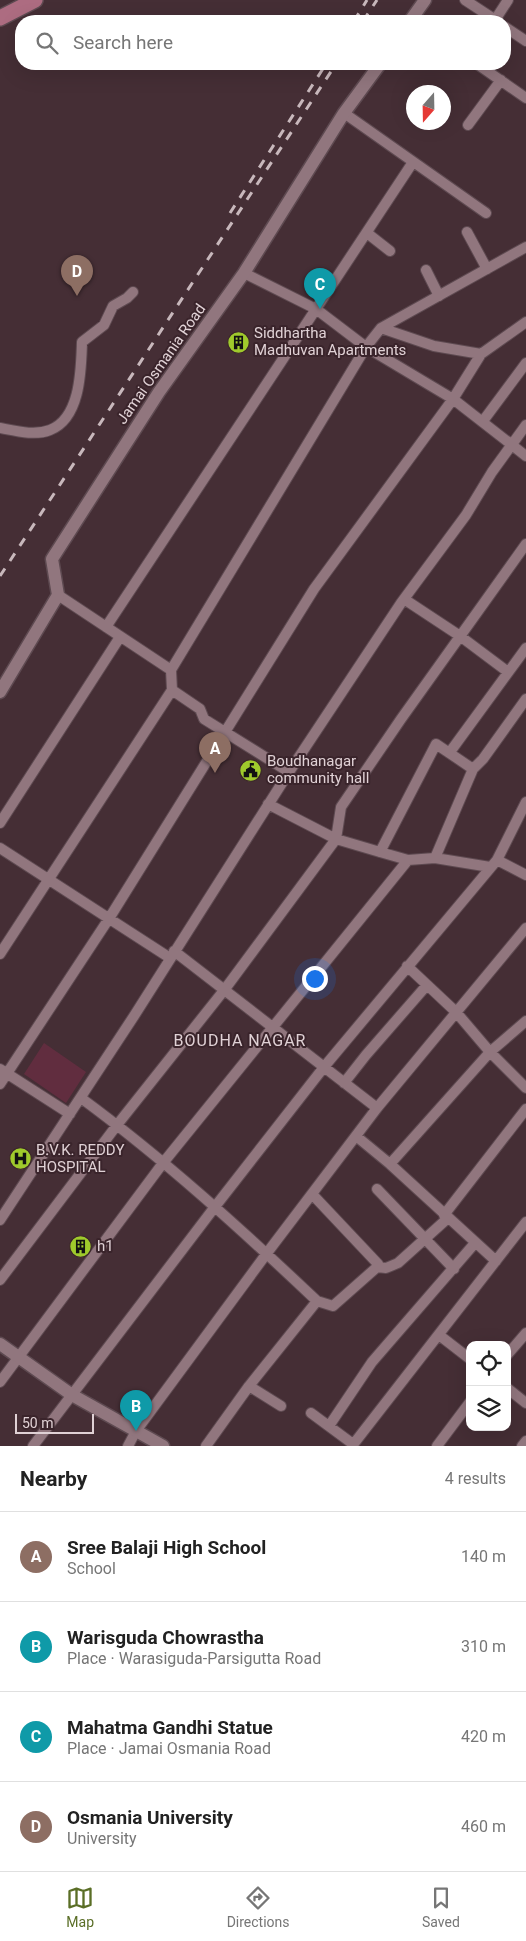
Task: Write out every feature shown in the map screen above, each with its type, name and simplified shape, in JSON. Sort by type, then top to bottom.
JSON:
[{"type":"main road","points":[[0,7],[14,0]]},
{"type":"main road","points":[[0,18],[35,0]]},
{"type":"street","points":[[416,15],[425,0]]},
{"type":"street","points":[[465,0],[488,15]]},
{"type":"street","points":[[499,15],[508,0]]},
{"type":"street","points":[[511,31],[526,41]]},
{"type":"street","name":"Jamai Osmania Road","points":[[58,595],[52,559],[159,392],[244,273],[344,113],[376,70]]},
{"type":"street","points":[[486,70],[526,98]]},
{"type":"street","points":[[468,125],[501,80]]},
{"type":"street","points":[[344,113],[486,213]]},
{"type":"street","points":[[106,627],[414,162]]},
{"type":"street","points":[[467,232],[487,269]]},
{"type":"street","points":[[367,233],[390,251]]},
{"type":"street","points":[[0,954],[172,690],[171,670],[366,348],[381,328],[526,247]]},
{"type":"street","points":[[426,270],[438,296]]},
{"type":"street","points":[[244,273],[316,309],[366,348],[453,399],[526,456]]},
{"type":"street","points":[[0,428],[17,432],[38,433],[52,430],[65,418],[74,403],[81,376],[82,342],[104,325],[113,306],[133,292]]},
{"type":"street","points":[[0,1084],[3,1071],[110,918],[314,588],[453,399],[481,354],[523,327]]},
{"type":"street","points":[[381,328],[434,346],[481,354]]},
{"type":"street","points":[[483,422],[526,363]]},
{"type":"street","points":[[0,1220],[81,1098],[289,772],[404,599],[466,515],[492,472],[526,425]]},
{"type":"street","points":[[0,1280],[117,1125],[225,989],[336,839],[341,807],[526,544]]},
{"type":"street","points":[[0,692],[58,595],[171,670]]},
{"type":"street","points":[[404,599],[460,636],[508,672]]},
{"type":"street","points":[[0,823],[120,637]]},
{"type":"street","points":[[450,752],[526,648]]},
{"type":"street","points":[[172,690],[200,710],[204,719],[289,772]]},
{"type":"street","points":[[436,858],[473,769],[483,759],[526,699]]},
{"type":"street","points":[[380,852],[436,744],[473,769]]},
{"type":"street","points":[[33,1446],[324,1067],[494,863],[526,802]]},
{"type":"street","points":[[268,804],[336,839],[408,860],[436,858],[494,863],[526,875]]},
{"type":"street","points":[[0,848],[110,918],[172,954],[225,989],[377,1108]]},
{"type":"street","points":[[0,1382],[163,1163],[408,860]]},
{"type":"street","points":[[128,1446],[136,1431],[267,1253],[377,1108],[526,928]]},
{"type":"street","points":[[407,966],[456,1012],[490,1052],[526,1088]]},
{"type":"street","points":[[344,1083],[427,985]]},
{"type":"street","points":[[390,1164],[490,1052],[526,1021]]},
{"type":"street","points":[[3,1071],[70,1114]]},
{"type":"street","points":[[81,1098],[163,1163],[267,1253],[317,1301],[333,1306],[377,1266],[392,1266],[425,1240],[446,1216],[526,1109]]},
{"type":"street","points":[[356,1136],[390,1164],[496,1261]]},
{"type":"street","points":[[377,1189],[454,1269]]},
{"type":"street","points":[[312,1194],[377,1262],[377,1266]]},
{"type":"street","points":[[311,1413],[352,1445],[526,1222]]},
{"type":"street","points":[[329,1426],[372,1362],[475,1243]]},
{"type":"street","points":[[206,1446],[249,1386],[317,1301]]},
{"type":"street","points":[[511,1350],[526,1333]]},
{"type":"street","points":[[439,1335],[466,1356]]},
{"type":"street","points":[[0,1344],[72,1396],[163,1446]]},
{"type":"street","points":[[249,1386],[281,1406]]},
{"type":"street","points":[[511,1391],[526,1402]]},
{"type":"street","points":[[437,1446],[466,1407]]},
{"type":"street","points":[[522,1446],[526,1441]]},
{"type":"shaded area","points":[[44,1043],[86,1072],[66,1103],[24,1074]]},
{"type":"railway","points":[[358,15],[367,0]]},
{"type":"railway","points":[[367,15],[377,0]]},
{"type":"railway","points":[[230,213],[322,70]]},
{"type":"railway","points":[[0,576],[332,70]]},
{"type":"place","name":"Osmania University","points":[[77,296]]},
{"type":"place","name":"Mahatma Gandhi Statue","points":[[320,309]]},
{"type":"place","name":"Siddhartha Madhuvan Apartments","points":[[238,342]]},
{"type":"place","name":"Boudhanagar community hall","points":[[251,770]]},
{"type":"place","name":"Sree Balaji High School","points":[[215,773]]},
{"type":"place","name":"B.V.K. REDDY HOSPITAL","points":[[20,1159]]},
{"type":"place","name":"h1","points":[[81,1246]]},
{"type":"place","name":"Warisguda Chowrastha","points":[[136,1431]]},
{"type":"district","name":"BOUDHA NAGAR","points":[[240,1040]]}]
